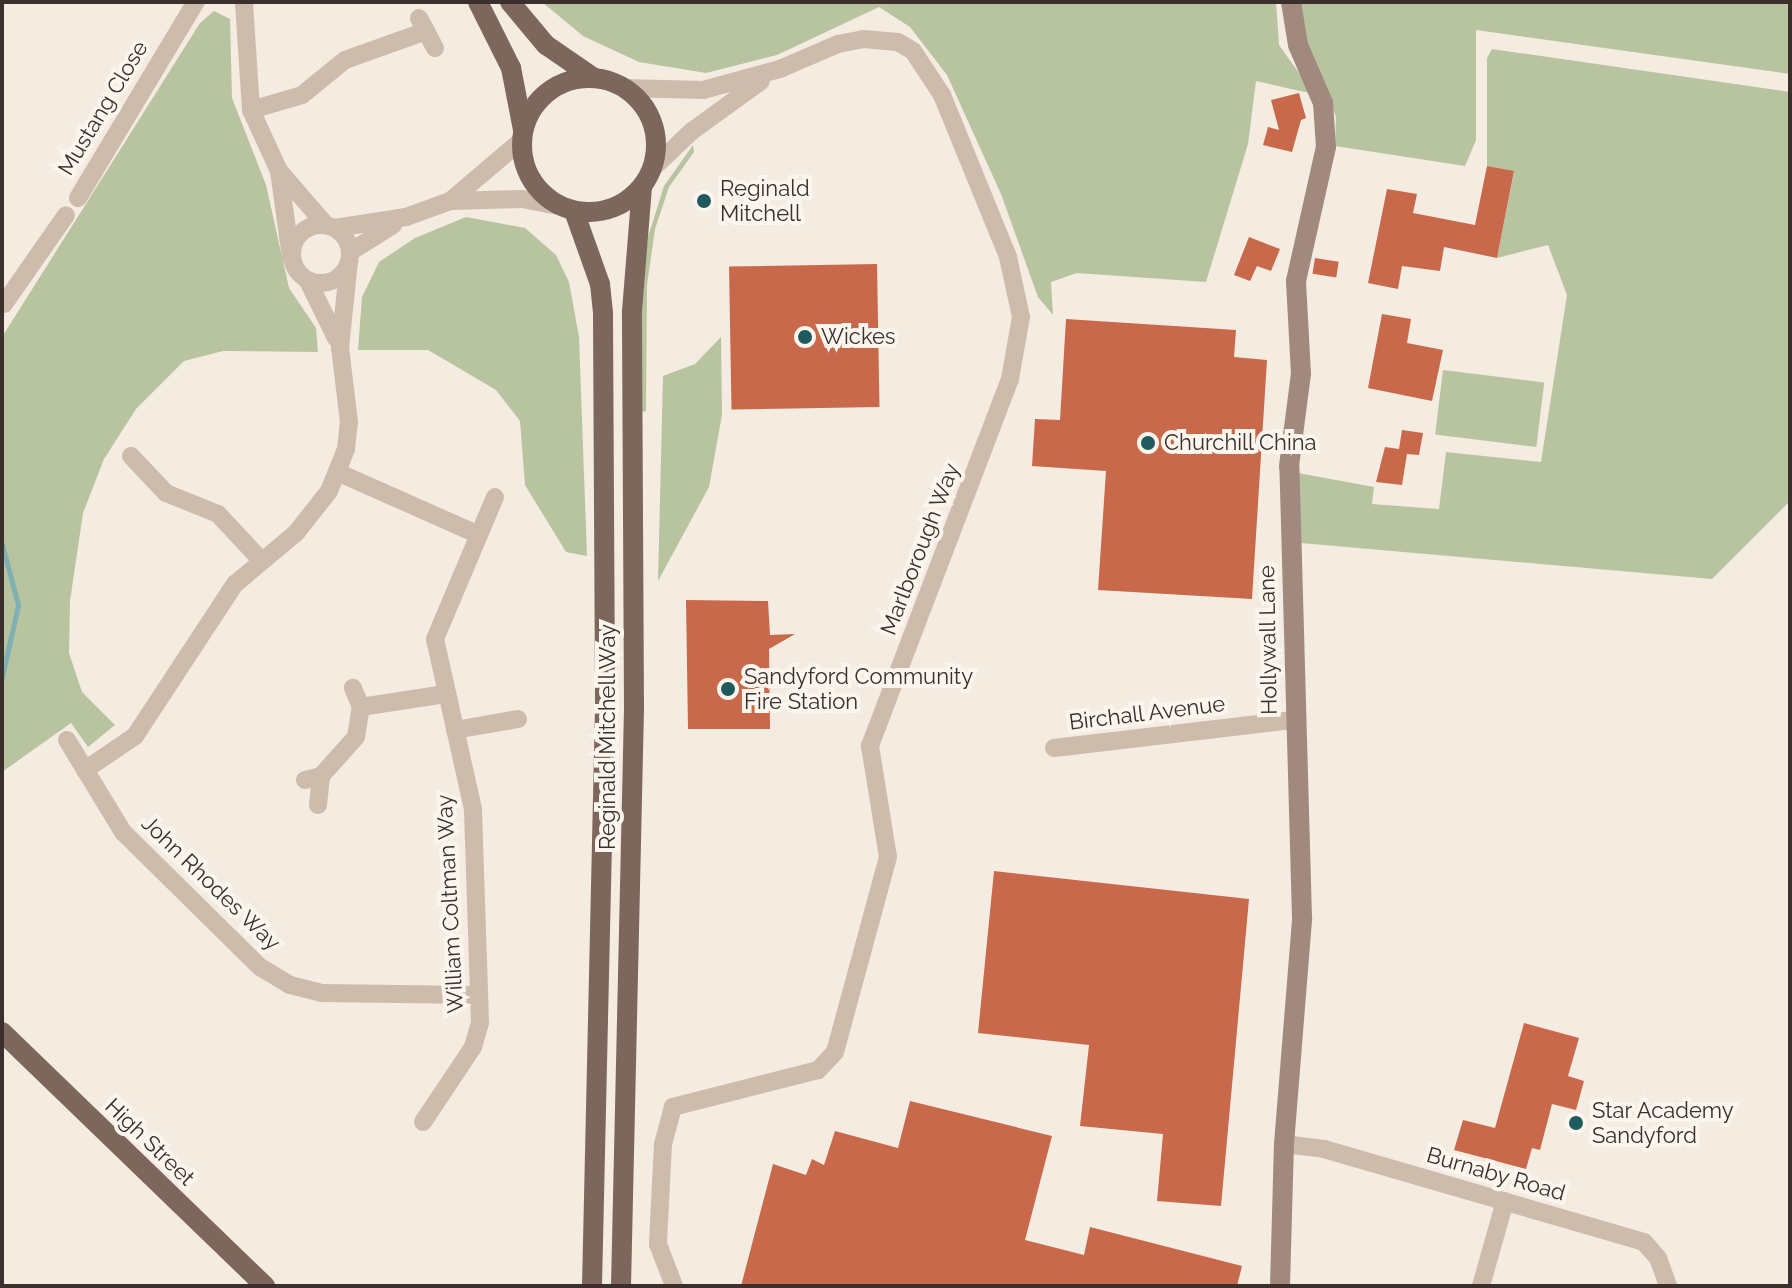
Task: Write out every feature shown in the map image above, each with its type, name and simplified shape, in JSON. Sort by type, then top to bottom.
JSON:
[{"type":"main road","points":[[478,2],[511,68],[533,183],[566,209],[610,209],[642,188],[653,168],[654,125],[643,105],[624,88],[594,78],[546,45],[510,2]]},
{"type":"main road","points":[[522,135],[545,95],[567,82],[594,78]]},
{"type":"main road","name":"Reginald Mitchell Way","points":[[621,1286],[634,707],[632,311],[642,188]]},
{"type":"main road","name":"Reginald Mitchell Way","points":[[566,209],[600,284],[603,314],[605,709],[592,1286]]},
{"type":"main road","name":"High Street","points":[[2,1032],[265,1286]]},
{"type":"street","name":"Mustang Close","points":[[78,198],[196,2]]},
{"type":"street","points":[[244,2],[251,110],[279,171],[291,257],[308,281],[340,348]]},
{"type":"street","name":"Hollywall Lane","points":[[1280,1286],[1284,1144],[1302,918],[1293,720],[1289,466],[1301,374],[1296,281],[1326,147],[1323,103],[1298,45],[1291,2]]},
{"type":"street","points":[[251,110],[302,95],[345,60],[426,32]]},
{"type":"street","name":"Marlborough Way","points":[[624,88],[681,93],[780,69],[863,39],[898,42],[913,51],[942,95],[1008,257],[1021,317],[1018,354],[870,746],[888,857],[835,1052],[818,1070],[673,1107],[663,1144],[658,1244],[674,1286]]},
{"type":"street","name":"Marlborough Way","points":[[653,168],[726,104],[780,69]]},
{"type":"street","points":[[450,201],[522,135]]},
{"type":"street","points":[[85,770],[135,736],[182,668],[208,619],[260,559],[306,522],[337,472],[349,422],[340,348],[350,257],[330,226],[279,171]]},
{"type":"street","points":[[291,257],[298,235],[330,226],[406,217],[450,201],[522,199],[566,209]]},
{"type":"street","points":[[4,304],[8,284],[66,215]]},
{"type":"street","points":[[308,281],[330,282],[350,257],[406,217]]},
{"type":"street","points":[[131,456],[166,493],[218,514],[260,559]]},
{"type":"street","points":[[337,472],[477,534]]},
{"type":"street","name":"William Coltman Way","points":[[423,1122],[473,1047],[480,1022],[473,809],[435,639],[495,497]]},
{"type":"street","points":[[318,805],[313,778],[356,737],[361,707],[353,688]]},
{"type":"street","points":[[361,707],[445,694]]},
{"type":"street","points":[[455,730],[518,719]]},
{"type":"street","name":"Birchall Avenue","points":[[1054,748],[1293,720]]},
{"type":"street","name":"John Rhodes Way","points":[[67,740],[148,861],[260,967],[290,985],[321,993],[477,995]]},
{"type":"street","name":"Burnaby Road","points":[[1284,1144],[1324,1149],[1644,1242],[1658,1258],[1668,1286]]},
{"type":"street","points":[[1481,1286],[1505,1201]]},
{"type":"green space","points":[[542,2],[1276,2],[1279,45],[1314,94],[1256,81],[1248,144],[1206,282],[1077,273],[1051,282],[1053,315],[1038,297],[1001,194],[947,75],[910,27],[879,7],[777,55],[706,73],[639,62],[583,36]]},
{"type":"green space","points":[[1300,2],[1790,2],[1790,74],[1476,30],[1476,140],[1465,166],[1335,146],[1336,117],[1304,38]]},
{"type":"green space","points":[[214,11],[230,19],[232,98],[266,185],[289,288],[316,328],[318,352],[223,351],[184,361],[136,409],[104,459],[83,513],[70,601],[69,653],[82,692],[115,725],[88,747],[71,723],[2,772],[2,337],[200,23]]},
{"type":"green space","points":[[1492,49],[1790,92],[1790,501],[1712,579],[1301,543],[1298,473],[1374,487],[1372,504],[1439,509],[1446,452],[1541,462],[1567,295],[1548,245],[1497,258],[1514,172],[1487,166],[1487,58]]},
{"type":"green space","points":[[693,145],[694,152],[669,187],[655,229],[647,285],[646,411],[642,412],[640,316],[648,237],[664,186]]},
{"type":"green space","points":[[466,217],[525,228],[556,255],[569,282],[579,337],[587,556],[566,552],[525,485],[520,421],[496,390],[428,350],[358,350],[362,297],[379,262],[415,238]]},
{"type":"green space","points":[[721,337],[722,415],[709,487],[658,581],[663,376],[695,364]]},
{"type":"green space","points":[[1443,370],[1544,382],[1536,447],[1435,435]]},
{"type":"building","points":[[1299,93],[1306,118],[1301,120],[1292,152],[1263,145],[1268,127],[1279,130],[1271,100]]},
{"type":"building","points":[[1487,166],[1514,171],[1497,258],[1444,247],[1440,271],[1402,266],[1398,289],[1368,283],[1387,189],[1417,194],[1413,213],[1475,225]]},
{"type":"building","points":[[1249,237],[1280,249],[1271,271],[1257,266],[1250,281],[1234,275]]},
{"type":"building","points":[[1315,258],[1339,262],[1336,278],[1312,274]]},
{"type":"building","name":"Wickes","points":[[877,264],[879,407],[732,410],[729,267]]},
{"type":"building","points":[[1382,314],[1411,319],[1407,343],[1443,350],[1432,401],[1368,388]]},
{"type":"building","name":"Churchill China","points":[[1066,319],[1236,330],[1234,357],[1267,360],[1252,599],[1098,590],[1106,471],[1032,466],[1035,419],[1060,420]]},
{"type":"building","points":[[1402,430],[1423,433],[1419,455],[1407,454],[1402,485],[1376,482],[1385,447],[1399,449]]},
{"type":"building","name":"Sandyford Community Fire Station","points":[[686,600],[768,601],[770,635],[795,634],[769,649],[770,729],[688,729]]},
{"type":"building","points":[[994,871],[1249,899],[1221,1206],[1157,1201],[1163,1134],[1080,1126],[1089,1045],[978,1033]]},
{"type":"building","points":[[1524,1023],[1579,1038],[1568,1076],[1584,1081],[1576,1110],[1552,1104],[1540,1150],[1532,1148],[1526,1169],[1454,1150],[1463,1120],[1495,1128]]},
{"type":"building","points":[[910,1101],[1052,1136],[1025,1240],[1084,1255],[1090,1227],[1242,1266],[1237,1286],[741,1286],[773,1164],[806,1175],[812,1159],[824,1165],[835,1131],[898,1148]]},
{"type":"waterway","points":[[2,544],[18,605],[2,677]]},
{"type":"place","name":"Reginald Mitchell","points":[[704,201]]},
{"type":"place","name":"Wickes","points":[[805,337]]},
{"type":"place","name":"Churchill China","points":[[1148,443]]},
{"type":"place","name":"Sandyford Community Fire Station","points":[[728,689]]},
{"type":"place","name":"Star Academy Sandyford","points":[[1576,1123]]}]
